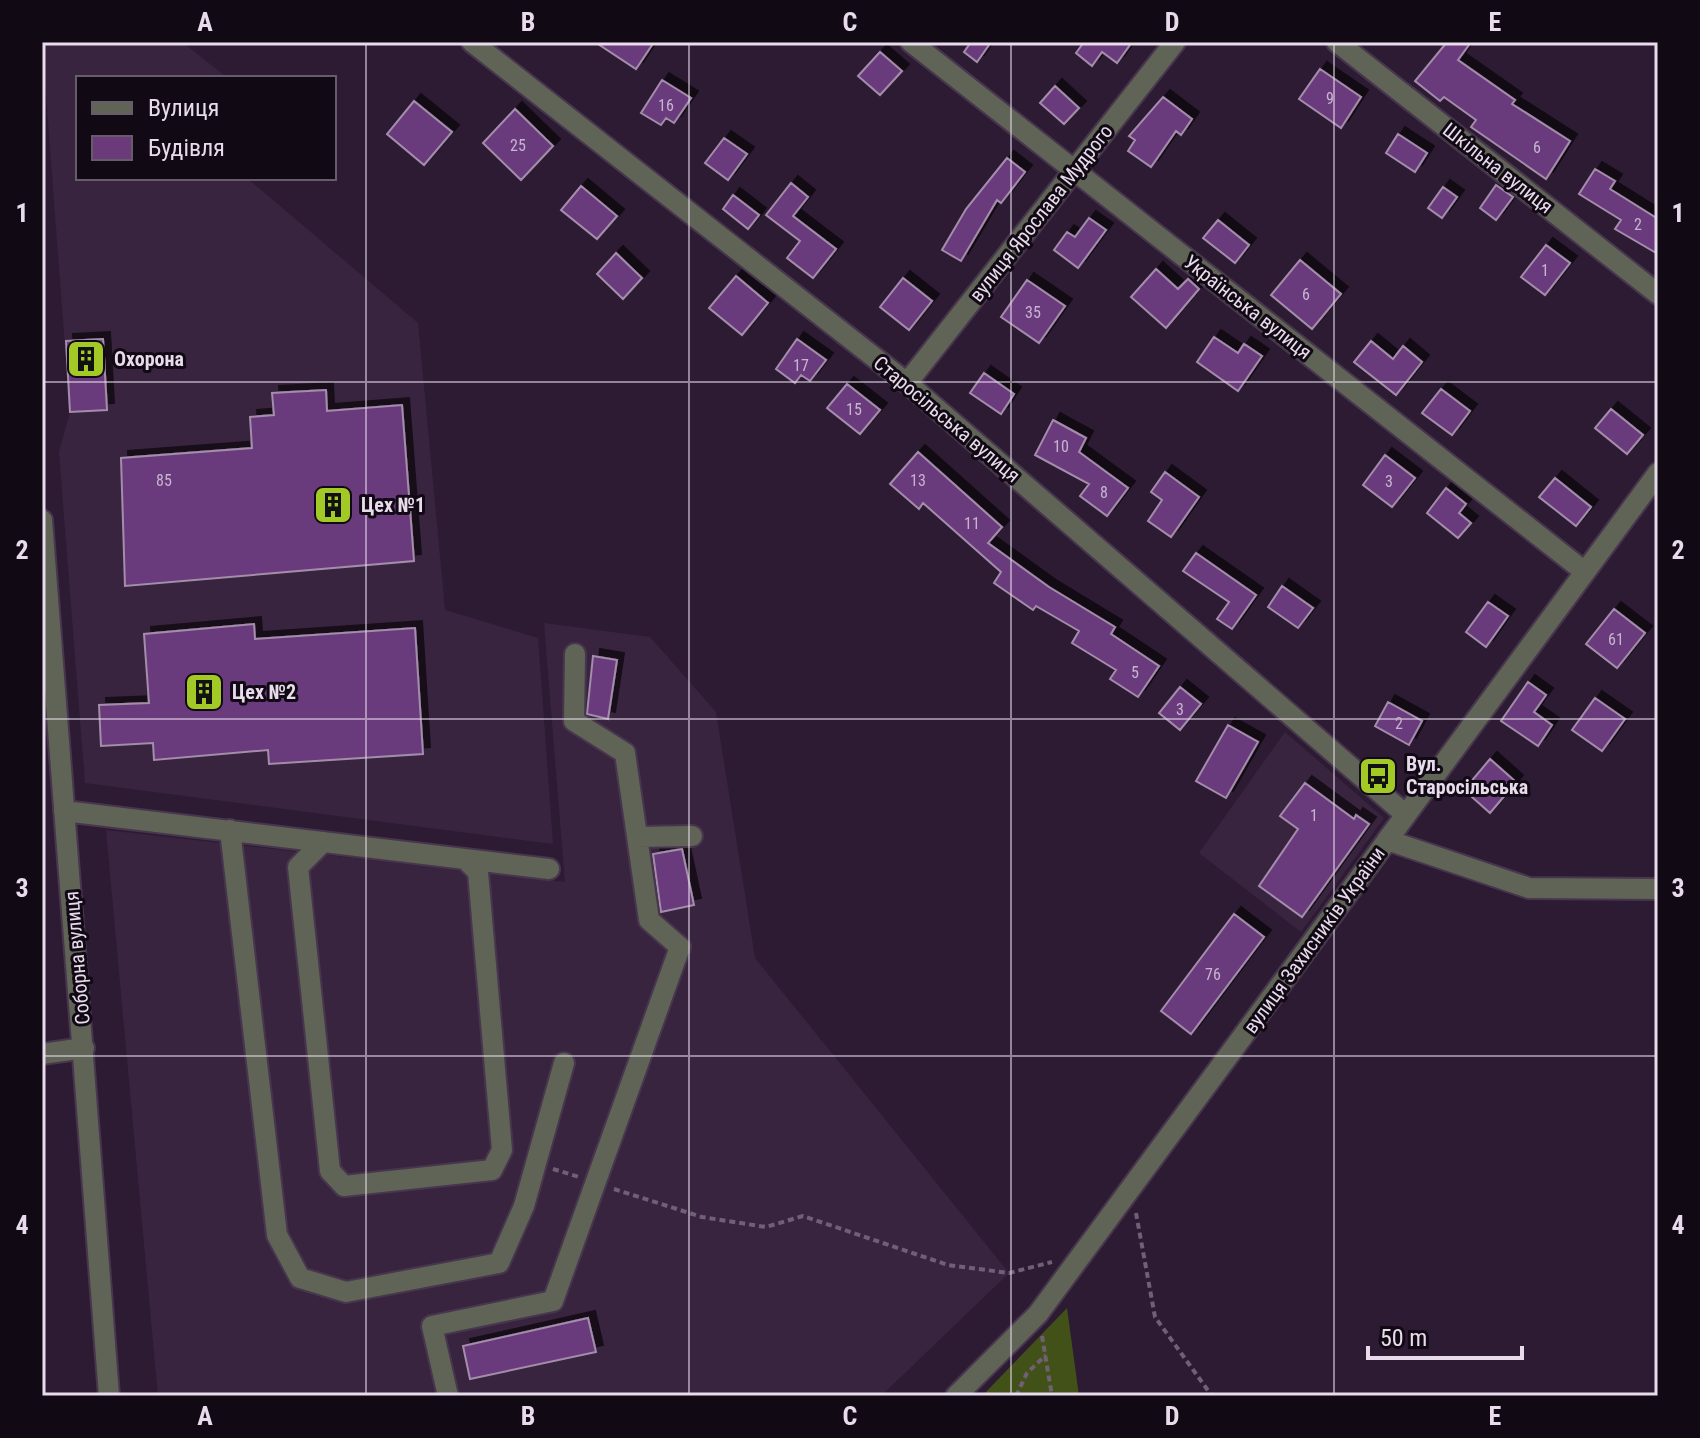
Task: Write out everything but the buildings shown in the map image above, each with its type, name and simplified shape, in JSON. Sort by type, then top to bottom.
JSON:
[{"type":"street","name":"Старосільська вулиця","points":[[472,42],[907,383],[1406,815]]},
{"type":"street","name":"Українська вулиця","points":[[911,42],[1585,572]]},
{"type":"street","name":"вулиця Ярослава Мудрого","points":[[907,383],[1175,42]]},
{"type":"street","name":"Шкільна вулиця","points":[[1337,42],[1658,294]]},
{"type":"street","points":[[1406,815],[1658,473]]},
{"type":"street","name":"Соборна вулиця","points":[[42,520],[109,1396]]},
{"type":"street","points":[[448,1396],[432,1326],[553,1301],[680,947],[649,920],[625,753],[574,721],[575,654]]},
{"type":"street","points":[[64,811],[549,869]]},
{"type":"street","name":"вулиця Захисників України","points":[[956,1396],[1038,1314],[1406,815]]},
{"type":"street","points":[[230,830],[277,1235],[300,1278],[346,1292],[499,1263],[524,1206],[564,1063]]},
{"type":"street","points":[[637,837],[692,836]]},
{"type":"street","points":[[1387,840],[1529,888],[1658,889]]},
{"type":"street","points":[[323,842],[298,867],[330,1171],[344,1186],[492,1170],[502,1150],[478,872],[465,859]]},
{"type":"street","points":[[42,1054],[84,1048]]},
{"type":"path","points":[[536,1164],[702,1217],[766,1227],[803,1216],[948,1265],[1009,1273],[1082,1253]]},
{"type":"path","points":[[1131,1187],[1155,1317],[1212,1396]]},
{"type":"path","points":[[1038,1314],[1052,1396]]},
{"type":"path","points":[[1016,1396],[1027,1373],[1046,1355]]},
{"type":"shaded area","points":[[42,42],[182,42],[225,76],[76,76],[76,180],[249,180],[418,323],[445,610],[538,638],[553,844],[85,783],[59,452],[70,412]]},
{"type":"shaded area","points":[[544,623],[650,637],[716,712],[755,958],[1009,1273],[881,1396],[158,1396],[106,830],[565,882]]},
{"type":"shaded area","points":[[1285,732],[1384,818],[1301,932],[1199,853]]},
{"type":"green space","points":[[1067,1308],[1079,1396],[982,1396]]},
{"type":"place","name":"Охорона","points":[[86,359]]},
{"type":"place","name":"Цех №1","points":[[333,505]]},
{"type":"place","name":"Цех №2","points":[[204,692]]},
{"type":"place","name":"Вул. Старосільська","points":[[1378,776]]}]
